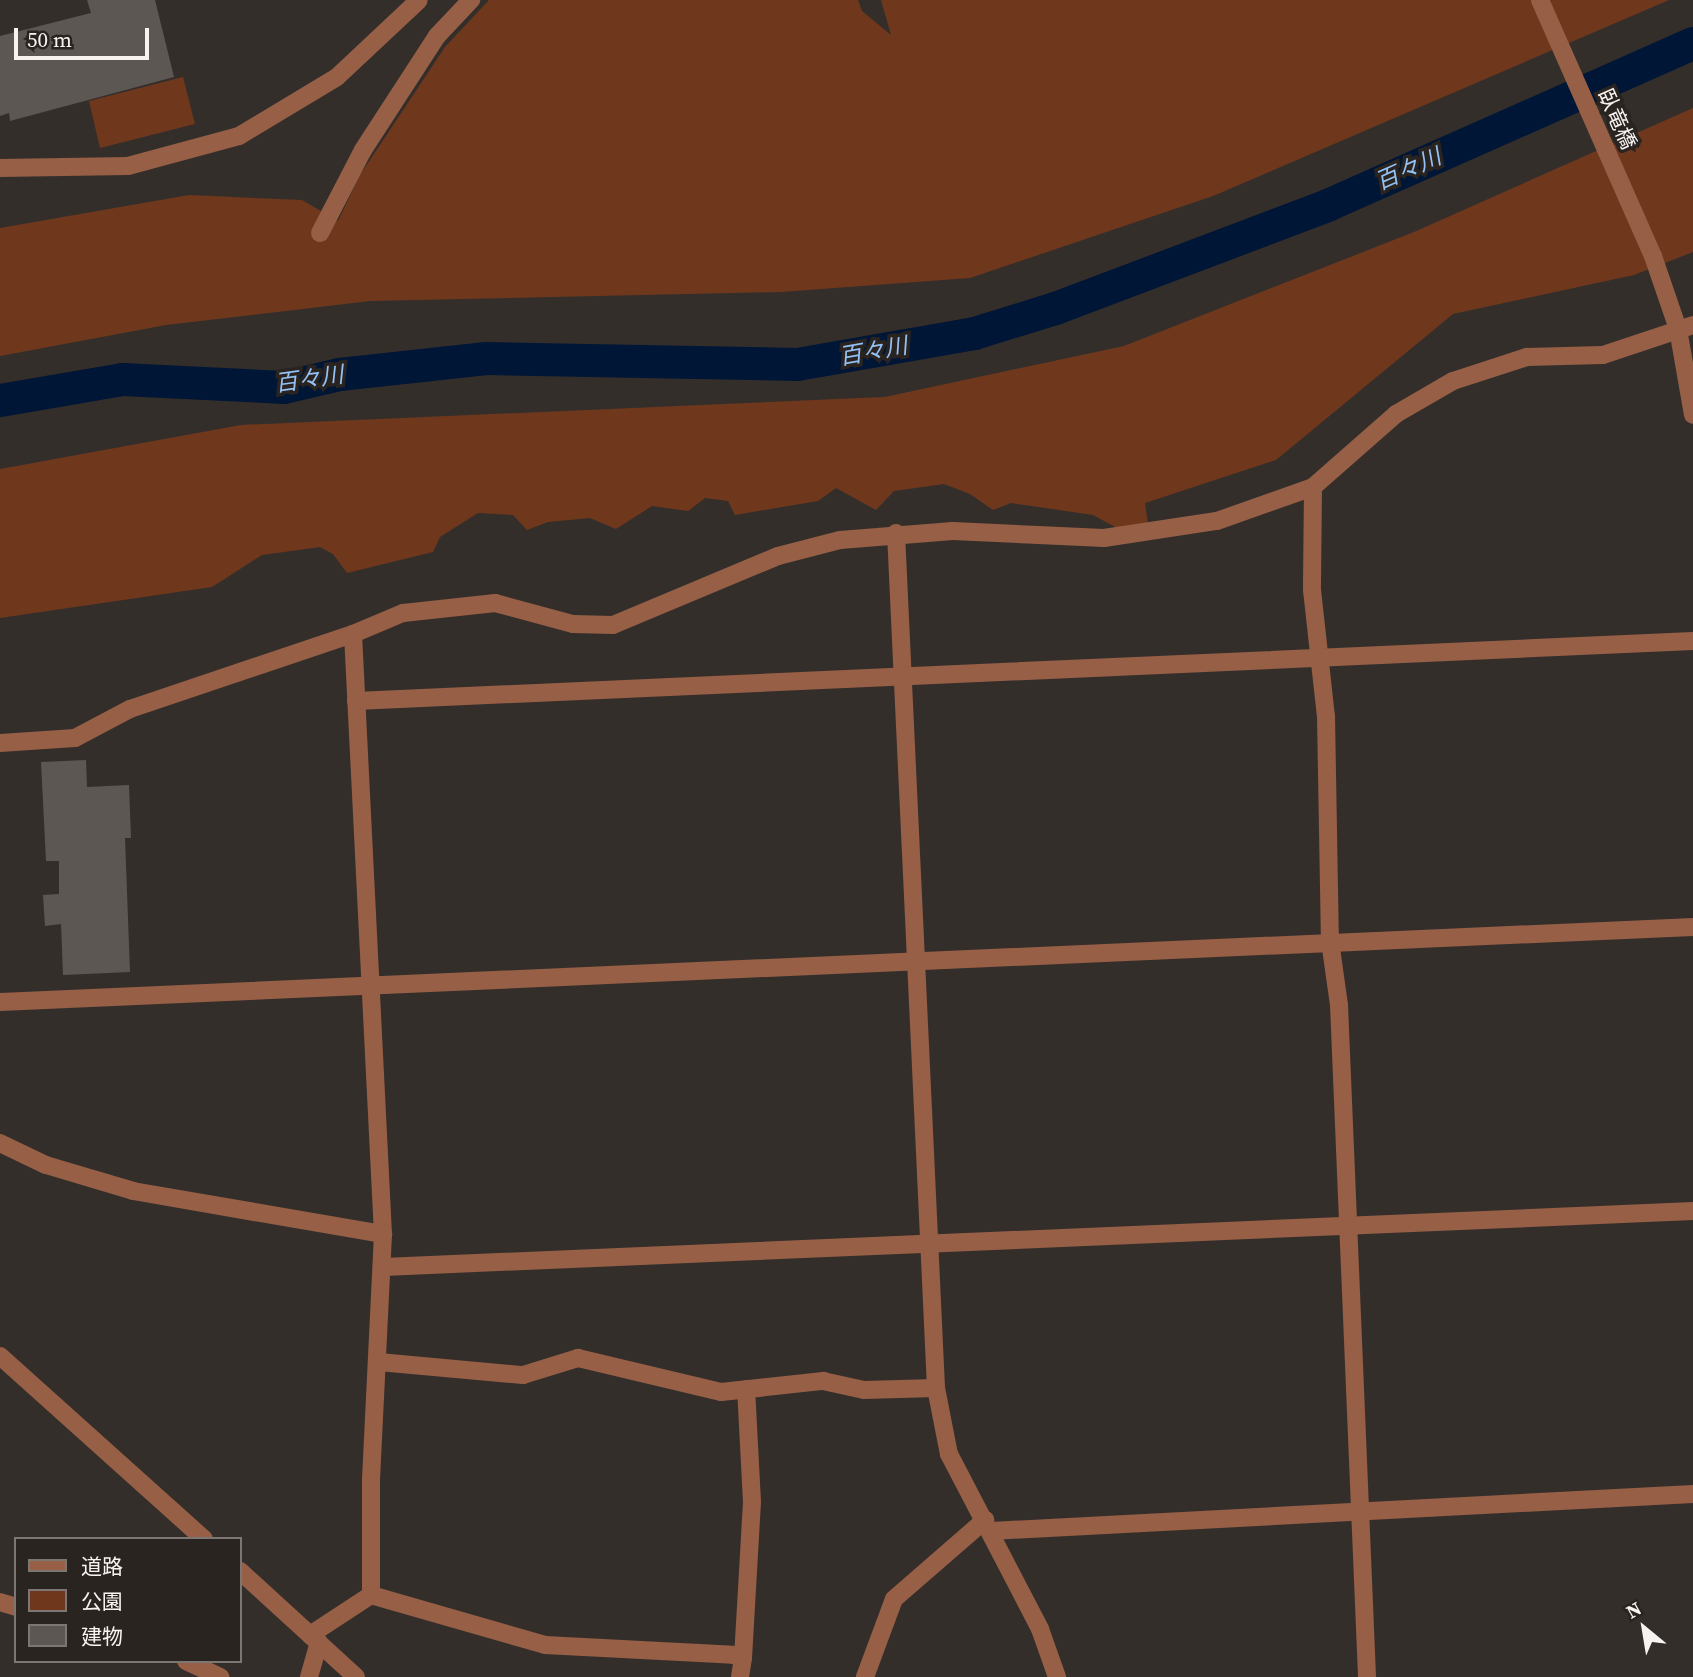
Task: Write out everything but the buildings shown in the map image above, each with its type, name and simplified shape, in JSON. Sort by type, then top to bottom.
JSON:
[{"type":"street","points":[[0,168],[128,166],[239,136],[337,77],[419,0]]},
{"type":"street","points":[[320,233],[363,150],[437,36],[471,0]]},
{"type":"street","name":"臥竜橋","points":[[1540,0],[1686,327],[1693,415]]},
{"type":"street","points":[[0,743],[75,738],[130,709],[353,634],[402,612],[495,603],[573,624],[613,625],[778,556],[840,540],[896,533],[1104,538],[1217,521],[1312,487],[1396,414],[1453,381],[1527,356],[1603,355],[1686,327]]},
{"type":"street","points":[[1312,487],[1312,590],[1326,729],[1330,941],[1339,1005],[1358,1512],[1367,1677]]},
{"type":"street","points":[[896,533],[936,1388],[949,1454],[1040,1629],[1057,1677]]},
{"type":"street","points":[[353,634],[384,1267],[370,1482],[371,1595]]},
{"type":"street","points":[[356,701],[1693,641]]},
{"type":"street","points":[[0,1002],[371,982],[1693,927]]},
{"type":"street","points":[[0,1143],[46,1165],[132,1191],[383,1234]]},
{"type":"street","points":[[384,1267],[1349,1228],[1693,1210]]},
{"type":"street","points":[[0,1356],[202,1537]]},
{"type":"street","points":[[379,1362],[523,1375],[578,1358],[721,1392],[823,1381],[864,1390],[936,1388]]},
{"type":"street","points":[[740,1677],[752,1502],[746,1389]]},
{"type":"street","points":[[864,1677],[894,1599],[988,1526],[1358,1512],[1693,1494]]},
{"type":"street","points":[[242,1572],[356,1677]]},
{"type":"street","points":[[309,1677],[314,1638],[371,1595]]},
{"type":"street","points":[[371,1595],[545,1645],[743,1657]]},
{"type":"street","points":[[190,1663],[221,1677]]},
{"type":"green space","points":[[489,0],[858,0],[862,11],[891,35],[881,0],[1669,0],[1213,196],[970,278],[781,292],[370,301],[166,325],[0,356],[0,228],[189,195],[302,200],[338,221],[360,175],[445,47]]},
{"type":"green space","points":[[183,77],[195,124],[100,148],[89,101]]},
{"type":"green space","points":[[1693,108],[1693,252],[1634,275],[1453,314],[1276,460],[1145,503],[1148,524],[1119,529],[1093,515],[1011,503],[993,510],[970,494],[944,484],[894,491],[876,510],[836,488],[818,501],[735,515],[728,501],[705,498],[688,511],[652,506],[616,529],[590,518],[548,522],[527,530],[513,515],[478,513],[440,537],[433,552],[347,573],[333,554],[320,547],[262,555],[212,587],[0,618],[0,469],[241,425],[885,397],[1124,346],[1414,232]]},
{"type":"waterway","name":"百々川","points":[[0,400],[122,379],[284,387],[339,374],[486,358],[797,364],[974,333],[1055,308],[1327,205],[1693,43]]}]
